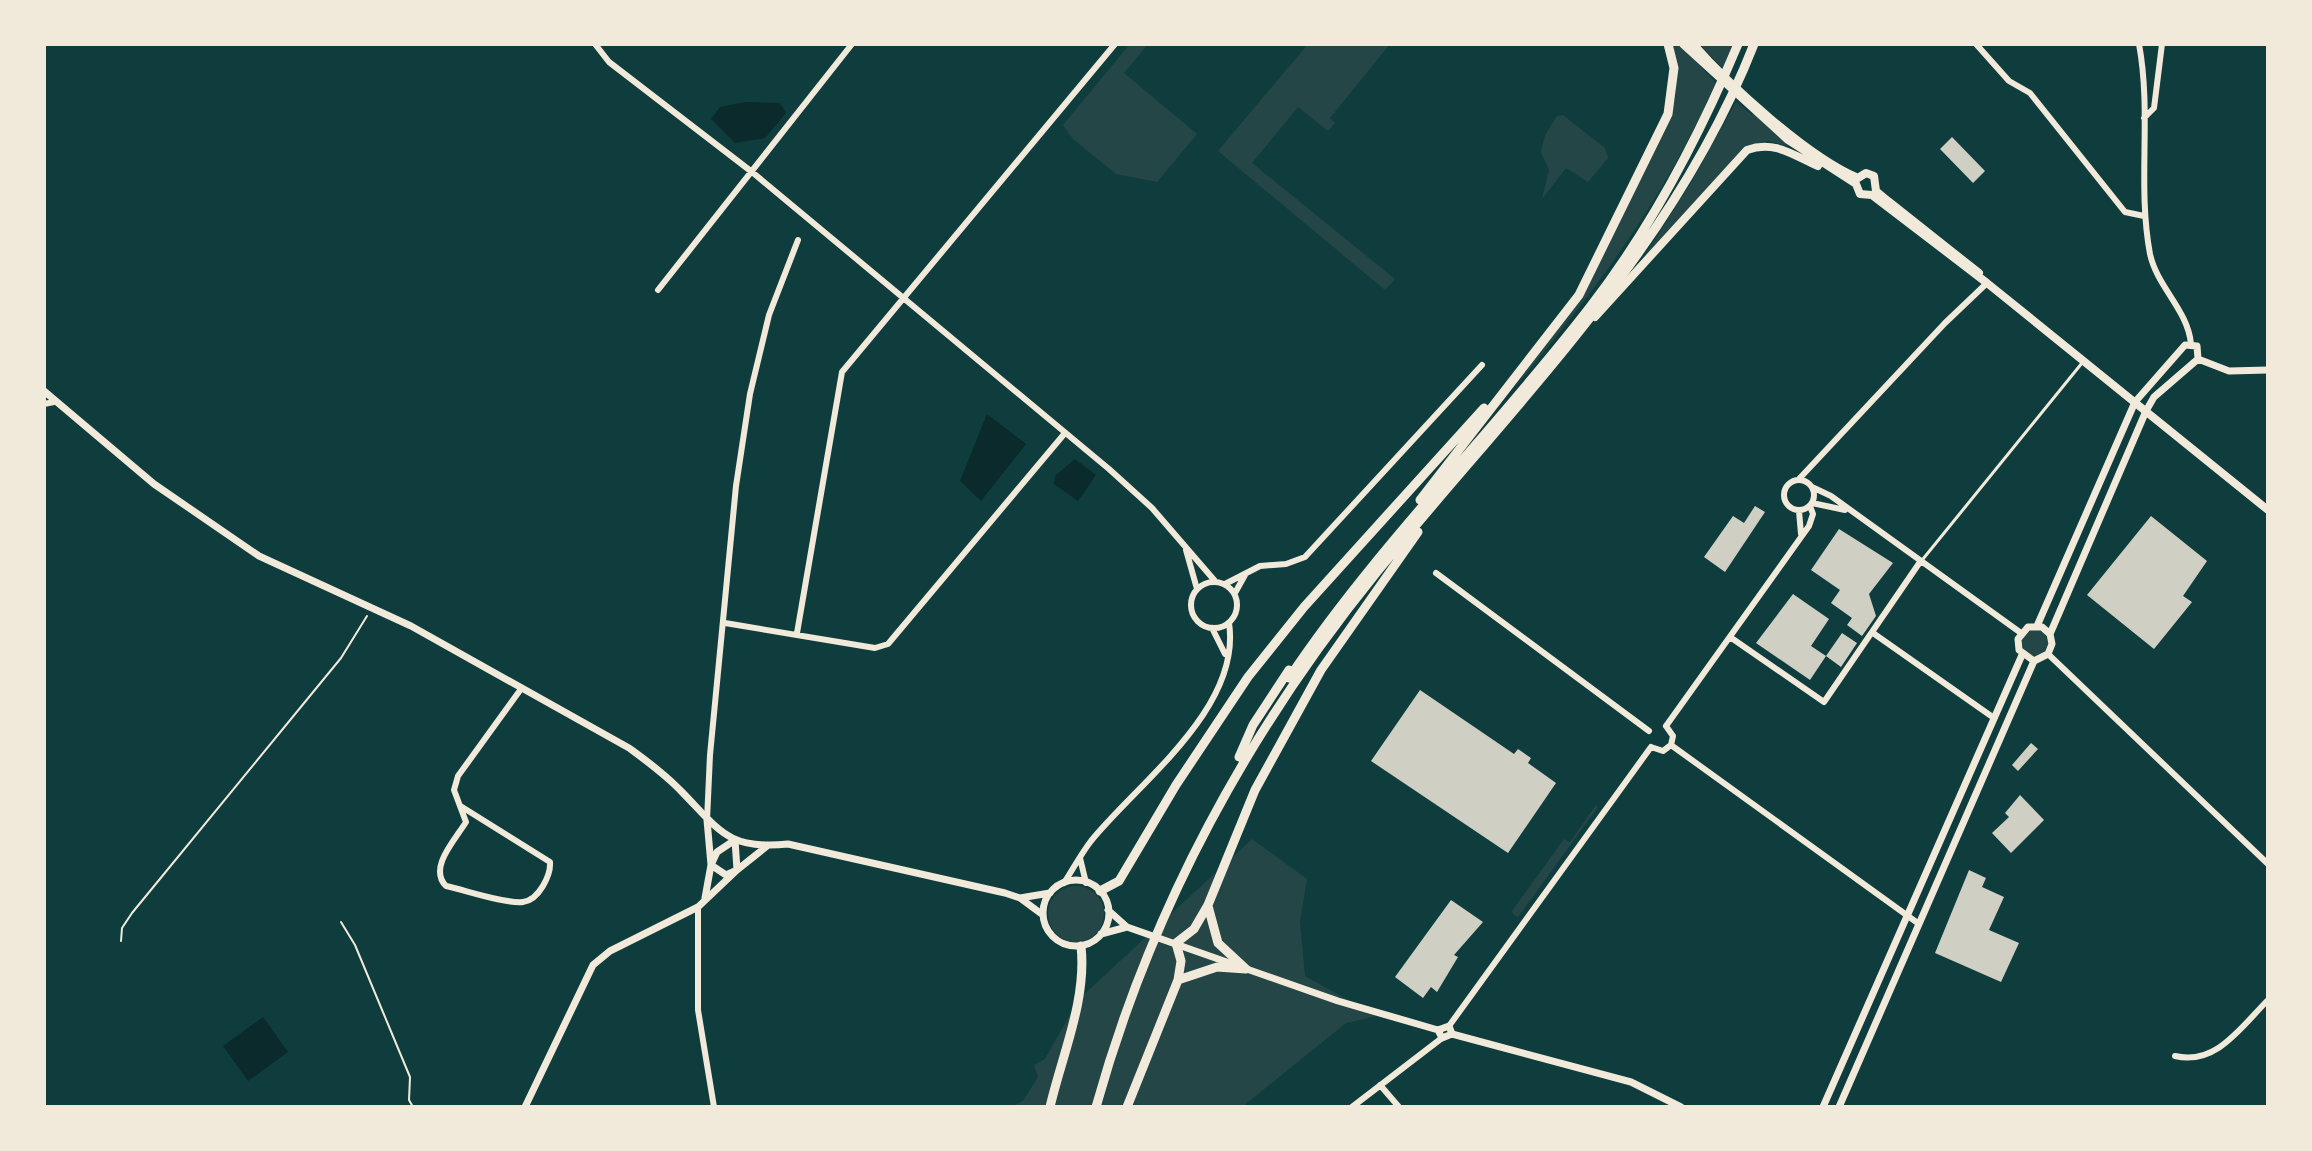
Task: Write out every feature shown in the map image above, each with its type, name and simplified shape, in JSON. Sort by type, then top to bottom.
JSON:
[{"type":"main road","points":[[1094,1107],[1142,963],[1186,854],[1253,725],[1314,631],[1556,330],[1591,273],[1668,114],[1674,68],[1668,44]]},
{"type":"main road","points":[[1683,44],[1753,104],[1793,144],[1829,169]]},
{"type":"main road","points":[[1693,44],[1704,61]]},
{"type":"main road","points":[[1239,757],[1347,597],[1591,306],[1651,218],[1684,161],[1738,44]]},
{"type":"main road","points":[[1586,327],[1658,223],[1718,121],[1754,44]]},
{"type":"main road","points":[[1753,104],[1857,181],[1862,195],[1874,193],[1913,223],[2268,510]]},
{"type":"main road","points":[[1164,910],[1237,772],[1307,664],[1378,571],[1586,327],[1747,150],[1761,145],[1775,146],[1857,181]]},
{"type":"main road","points":[[1857,181],[1866,173],[1873,175],[1878,183],[1874,193]]},
{"type":"main road","points":[[1100,891],[1119,881],[1176,785],[1248,677],[1285,630],[1477,417],[1591,273]]},
{"type":"main road","points":[[1127,1107],[1178,980],[1181,961],[1176,943],[1194,929],[1208,905],[1255,790],[1314,683],[1383,578],[1451,487]]},
{"type":"main road","points":[[1208,905],[1218,943],[1246,969]]},
{"type":"main road","points":[[1050,1107],[1079,999],[1083,967],[1081,946]]},
{"type":"main road","points":[[1178,980],[1217,967],[1246,969]]},
{"type":"street","points":[[44,391],[154,484],[259,556],[373,607],[639,755],[681,790],[707,820],[735,840],[767,846],[788,844],[1020,898],[1050,893],[1064,883],[1080,858],[1190,732],[1213,700],[1226,658],[1229,623],[1238,606],[1235,593],[1225,584],[1215,581],[1152,508],[1065,433],[752,172],[609,62],[595,44]]},
{"type":"street","points":[[658,290],[852,44]]},
{"type":"street","points":[[797,633],[842,372],[1115,44]]},
{"type":"street","points":[[1976,44],[2009,81],[2030,93],[2125,212],[2144,216]]},
{"type":"street","points":[[2139,44],[2144,118],[2144,216],[2151,260],[2187,322],[2191,344],[2200,351],[2198,359]]},
{"type":"street","points":[[2144,118],[2154,108],[2162,44]]},
{"type":"street","points":[[705,900],[711,865],[707,820],[710,755],[736,486],[750,394],[769,315],[798,240]]},
{"type":"street","points":[[1848,511],[1811,505],[1799,511],[1790,508],[1783,495],[1790,482],[1810,470],[1945,323],[1987,283]]},
{"type":"street","points":[[2021,633],[2037,626],[2135,402],[2185,345],[2191,344]]},
{"type":"street","points":[[2181,353],[2189,363]]},
{"type":"street","points":[[1839,1107],[2034,661],[2048,654],[2052,644],[2050,634],[2154,397],[2189,363],[2198,359],[2229,371],[2268,370]]},
{"type":"street","points":[[1225,584],[1260,566],[1286,564],[1305,557],[1482,365]]},
{"type":"street","points":[[44,404],[54,402]]},
{"type":"street","points":[[725,623],[875,648],[888,644],[1065,433]]},
{"type":"street","points":[[1666,726],[1812,520],[1810,470]]},
{"type":"street","points":[[2104,474],[2117,480]]},
{"type":"street","points":[[1799,479],[2021,633]]},
{"type":"street","points":[[1799,511],[1801,534]]},
{"type":"street","points":[[1185,547],[1197,589]]},
{"type":"street","points":[[1730,637],[1824,702],[1920,562]]},
{"type":"street","points":[[1352,1107],[1440,1034],[1450,1030],[1651,747],[1649,731],[1436,573]]},
{"type":"street","points":[[1235,593],[1245,575]]},
{"type":"street","points":[[1215,581],[1197,589],[1191,600],[1192,613],[1200,623],[1212,628],[1229,623]]},
{"type":"street","points":[[2037,626],[2050,634]]},
{"type":"street","points":[[1212,628],[1226,658]]},
{"type":"street","points":[[1873,633],[1994,718]]},
{"type":"street","points":[[2021,633],[2018,645],[2022,655],[2034,661]]},
{"type":"street","points":[[2048,654],[2268,864]]},
{"type":"street","points":[[1823,1107],[2022,655]]},
{"type":"street","points":[[462,807],[550,862],[551,871],[536,896],[523,902],[446,886],[439,878],[438,869],[466,822],[454,790],[458,776],[521,689]]},
{"type":"street","points":[[1649,731],[1658,725],[1666,726],[1673,736],[1671,745],[1663,751],[1651,747]]},
{"type":"street","points":[[1671,745],[1906,918],[1919,924]]},
{"type":"street","points":[[711,865],[717,852],[735,840]]},
{"type":"street","points":[[735,840],[737,870]]},
{"type":"street","points":[[525,1107],[593,965],[610,951],[698,907],[767,846]]},
{"type":"street","points":[[1080,858],[1086,883]]},
{"type":"street","points":[[711,865],[726,875],[737,870]]},
{"type":"street","points":[[1064,883],[1086,883],[1100,891],[1108,910],[1127,927],[1440,1034]]},
{"type":"street","points":[[1043,915],[1050,893]]},
{"type":"street","points":[[1020,898],[1043,915],[1051,935],[1059,942],[1081,946],[1101,934],[1127,927]]},
{"type":"street","points":[[698,907],[698,1010],[714,1107]]},
{"type":"street","points":[[1101,934],[1108,910]]},
{"type":"street","points":[[2175,1056],[2190,1060],[2212,1054],[2268,1000]]},
{"type":"street","points":[[1450,1030],[1631,1082],[1681,1107]]},
{"type":"street","points":[[1380,1085],[1399,1107]]},
{"type":"lane","points":[[1920,562],[2084,360]]},
{"type":"path","points":[[121,941],[122,928],[132,913],[341,658],[373,607]]},
{"type":"path","points":[[341,922],[355,945],[410,1077],[409,1100],[413,1107]]},
{"type":"shaded area","points":[[1130,44],[1148,44],[1124,73],[1197,134],[1157,182],[1116,174],[1073,139],[1063,125]]},
{"type":"shaded area","points":[[1308,44],[1390,44],[1330,118],[1335,123],[1328,131],[1298,107],[1252,163],[1395,279],[1385,290],[1218,151]]},
{"type":"shaded area","points":[[1672,44],[1680,44],[1716,83],[1672,169],[1625,244],[1572,317],[1512,391],[1581,296],[1661,138],[1676,96],[1676,64]]},
{"type":"shaded area","points":[[1699,44],[1733,44],[1723,68]]},
{"type":"shaded area","points":[[745,102],[780,103],[786,113],[765,138],[735,143],[711,119],[720,107]]},
{"type":"shaded area","points":[[1736,102],[1752,115],[1755,113],[1792,147],[1767,141],[1745,148],[1638,266],[1692,181]]},
{"type":"shaded area","points":[[1563,115],[1605,148],[1608,158],[1588,182],[1566,168],[1542,199],[1549,170],[1541,152],[1545,135],[1557,116]]},
{"type":"shaded area","points":[[987,414],[1026,444],[981,501],[960,481]]},
{"type":"shaded area","points":[[1075,459],[1096,475],[1078,501],[1054,484],[1055,476]]},
{"type":"shaded area","points":[[2035,630],[2045,633],[2048,643],[2045,653],[2035,656],[2025,653],[2022,643],[2025,633]]},
{"type":"shaded area","points":[[1596,805],[1598,807],[1518,917],[1514,915],[1512,911],[1564,839],[1570,842]]},
{"type":"shaded area","points":[[1252,839],[1307,879],[1300,922],[1305,976],[1377,1016],[1346,1023],[1242,1107],[1010,1107],[1023,1101],[1038,1077],[1034,1065],[1045,1059],[1079,999]]},
{"type":"shaded area","points":[[1076,886],[1096,894],[1104,914],[1096,934],[1076,942],[1056,934],[1048,914],[1056,894]]},
{"type":"shaded area","points":[[263,1017],[288,1052],[248,1081],[223,1046]]},
{"type":"building","points":[[1952,137],[1985,171],[1973,183],[1940,149]]},
{"type":"building","points":[[1755,506],[1765,512],[1725,572],[1704,557],[1733,516],[1744,523]]},
{"type":"building","points":[[2151,516],[2207,561],[2183,596],[2192,602],[2154,649],[2087,595]]},
{"type":"building","points":[[1839,529],[1893,563],[1869,594],[1876,616],[1862,636],[1847,625],[1852,618],[1831,603],[1840,590],[1811,570]]},
{"type":"building","points":[[1793,594],[1829,619],[1811,646],[1826,656],[1810,680],[1756,643]]},
{"type":"building","points":[[1842,633],[1857,643],[1841,667],[1826,656]]},
{"type":"building","points":[[1420,690],[1514,754],[1518,749],[1531,758],[1528,763],[1556,783],[1508,853],[1371,761]]},
{"type":"building","points":[[2031,743],[2038,749],[2018,771],[2012,765]]},
{"type":"building","points":[[2020,795],[2044,820],[2011,853],[1992,833],[2009,817],[2005,813]]},
{"type":"building","points":[[1969,870],[1986,878],[1982,887],[2004,897],[1989,930],[2019,943],[2001,982],[1935,953]]},
{"type":"building","points":[[1451,900],[1483,922],[1454,955],[1458,957],[1437,992],[1431,987],[1423,998],[1395,977]]}]
